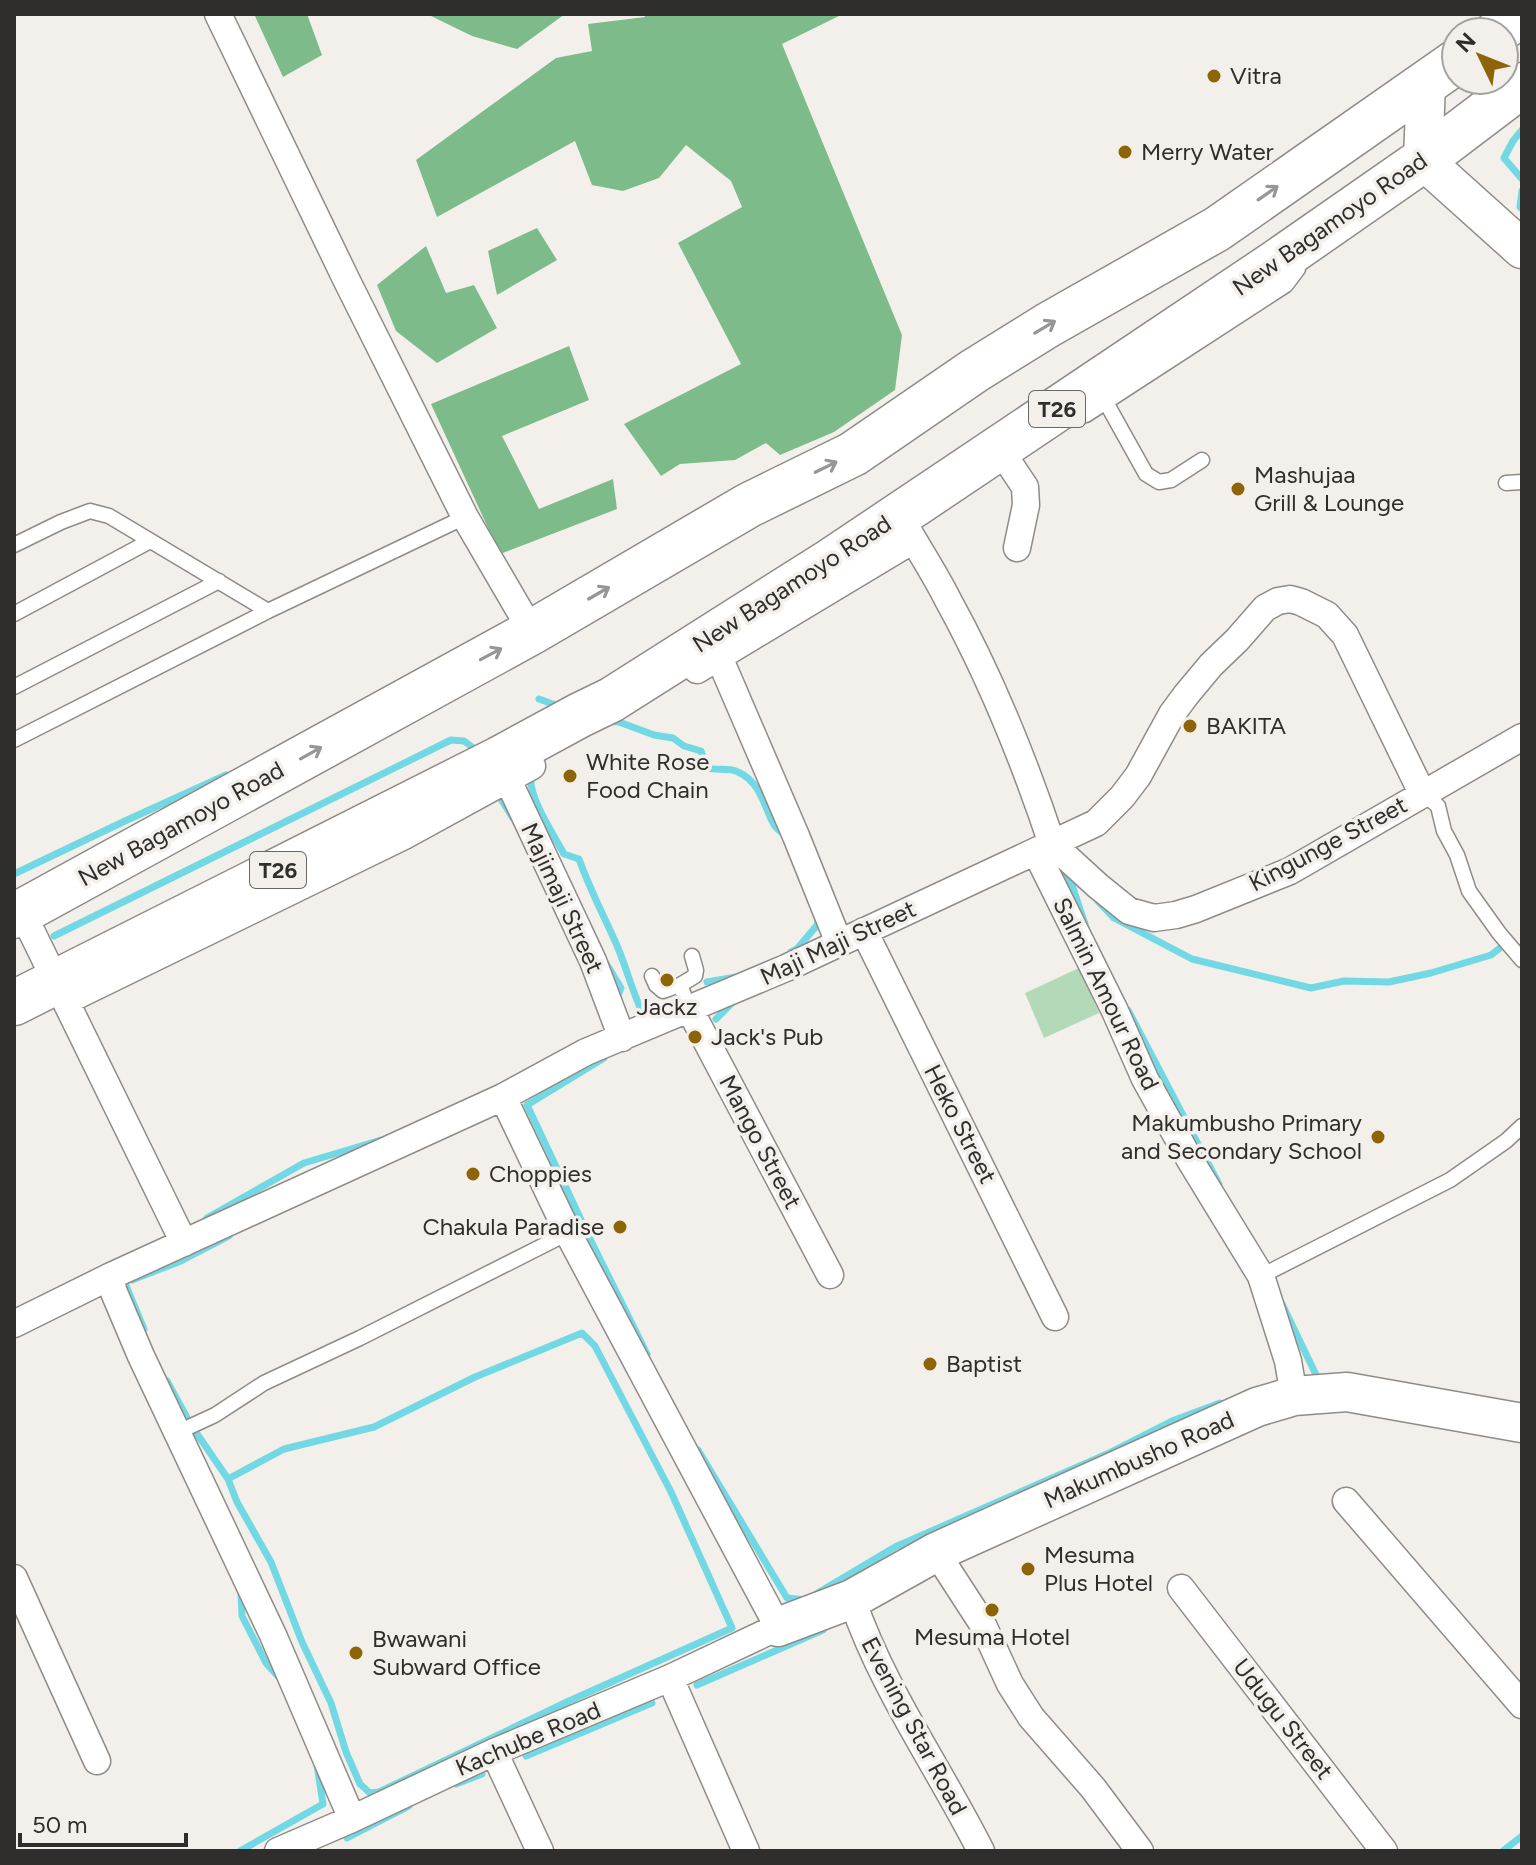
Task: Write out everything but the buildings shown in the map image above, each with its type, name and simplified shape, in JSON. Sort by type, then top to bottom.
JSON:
[{"type":"highway","name":"New Bagamoyo Road","points":[[18,914],[532,632],[749,505],[853,454],[974,371],[1048,325],[1217,229],[1440,73]]},
{"type":"highway","name":"New Bagamoyo Road","points":[[14,1003],[61,991],[503,769],[580,715],[910,527],[1101,393],[1522,85]]},
{"type":"street","points":[[218,14],[465,517],[532,632]]},
{"type":"street","points":[[1440,77],[1423,160],[1522,249]]},
{"type":"street","points":[[1011,466],[1025,487],[1026,505],[1017,548]]},
{"type":"street","points":[[503,769],[570,745],[719,657],[910,527]]},
{"type":"street","name":"Salmin Amour Road","points":[[910,527],[975,653],[1037,800],[1044,848],[1145,1079],[1261,1276],[1288,1361],[1294,1396]]},
{"type":"street","name":"Maji Maji Street","points":[[14,1324],[111,1276],[503,1097],[586,1052],[786,968],[1096,823],[1138,776],[1172,714],[1211,665],[1265,608],[1278,601],[1290,599],[1301,602],[1327,615],[1345,635],[1422,793]]},
{"type":"street","points":[[719,657],[839,943]]},
{"type":"street","name":"Kingunge Street","points":[[1044,848],[1129,911],[1154,918],[1176,915],[1290,871],[1522,737]]},
{"type":"street","name":"Majimaji Street","points":[[503,769],[593,961],[622,1038]]},
{"type":"street","points":[[18,914],[61,991],[184,1243]]},
{"type":"street","name":"Heko Street","points":[[864,931],[1055,1317]]},
{"type":"street","points":[[14,1017],[61,991]]},
{"type":"street","name":"Mango Street","points":[[690,1010],[830,1275]]},
{"type":"street","points":[[503,1097],[568,1233],[778,1627]]},
{"type":"street","points":[[111,1276],[113,1290],[176,1433],[273,1635],[352,1819]]},
{"type":"street","name":"Makumbusho Road","points":[[778,1627],[852,1599],[936,1552],[1243,1413],[1294,1396],[1347,1392],[1522,1423]]},
{"type":"street","points":[[1346,1501],[1522,1705]]},
{"type":"street","points":[[936,1552],[982,1623],[1010,1684],[1031,1717],[1093,1788],[1140,1851]]},
{"type":"street","points":[[14,1578],[97,1761]]},
{"type":"street","name":"Udugu Street","points":[[1181,1588],[1384,1851]]},
{"type":"street","name":"Evening Star Road","points":[[852,1599],[866,1640],[890,1687],[981,1851]]},
{"type":"street","name":"Kachube Road","points":[[278,1851],[321,1842],[352,1819],[494,1752],[670,1678],[778,1627]]},
{"type":"street","points":[[670,1678],[746,1851]]},
{"type":"street","points":[[494,1752],[540,1851]]},
{"type":"lane","points":[[1074,423],[1101,393],[1146,474],[1159,482],[1171,480],[1202,460]]},
{"type":"lane","points":[[1506,483],[1522,482]]},
{"type":"lane","points":[[14,545],[90,511],[109,516],[268,611]]},
{"type":"lane","points":[[14,740],[268,611],[465,517]]},
{"type":"lane","points":[[14,614],[150,541]]},
{"type":"lane","points":[[14,687],[219,581]]},
{"type":"lane","points":[[1422,793],[1438,806],[1444,831],[1457,855],[1469,891],[1522,960]]},
{"type":"lane","points":[[652,976],[663,991],[680,985],[695,976],[692,956]]},
{"type":"lane","points":[[680,985],[690,1010]]},
{"type":"lane","points":[[1261,1276],[1450,1180],[1506,1141],[1522,1126]]},
{"type":"lane","points":[[176,1433],[215,1415],[264,1383],[568,1233]]},
{"type":"green space","points":[[254,14],[307,14],[322,55],[283,77]]},
{"type":"green space","points":[[427,14],[565,14],[517,49],[472,36]]},
{"type":"green space","points":[[644,14],[843,14],[782,44],[902,335],[895,390],[834,432],[780,455],[766,443],[735,460],[680,464],[661,476],[624,424],[741,364],[678,243],[742,207],[731,181],[686,145],[659,178],[623,191],[592,185],[575,141],[437,217],[416,160],[556,58],[592,51],[588,24],[645,17]]},
{"type":"green space","points":[[537,228],[557,260],[497,295],[488,251]]},
{"type":"green space","points":[[426,246],[446,293],[474,285],[497,328],[437,363],[396,331],[377,285]]},
{"type":"green space","points":[[569,346],[589,400],[502,436],[539,509],[613,479],[617,509],[500,554],[431,404]]},
{"type":"green space","points":[[1079,968],[1099,1013],[1044,1038],[1025,993]]},
{"type":"waterway","points":[[1522,130],[1504,158],[1522,179]]},
{"type":"waterway","points":[[1522,191],[1522,209]]},
{"type":"waterway","points":[[539,699],[561,707]]},
{"type":"waterway","points":[[608,721],[673,738],[684,746],[701,751],[707,768],[731,770],[745,776],[760,794],[774,825],[786,836]]},
{"type":"waterway","points":[[54,936],[451,740],[464,741],[479,752]]},
{"type":"waterway","points":[[14,874],[226,775]]},
{"type":"waterway","points":[[531,776],[533,794],[548,827],[564,854],[579,859],[643,1014]]},
{"type":"waterway","points":[[499,796],[513,818]]},
{"type":"waterway","points":[[1057,864],[1072,885],[1085,924]]},
{"type":"waterway","points":[[1098,901],[1114,918],[1192,959],[1311,988],[1344,981],[1389,982],[1491,955],[1500,948]]},
{"type":"waterway","points":[[791,952],[818,924],[817,916]]},
{"type":"waterway","points":[[606,963],[621,988],[616,1001]]},
{"type":"waterway","points":[[707,982],[736,977]]},
{"type":"waterway","points":[[716,1019],[735,1000]]},
{"type":"waterway","points":[[1128,1010],[1219,1184]]},
{"type":"waterway","points":[[604,1058],[527,1105],[647,1354]]},
{"type":"waterway","points":[[207,1218],[304,1163],[381,1140]]},
{"type":"waterway","points":[[132,1280],[181,1261],[229,1236]]},
{"type":"waterway","points":[[125,1283],[144,1329]]},
{"type":"waterway","points":[[1282,1304],[1319,1381],[1322,1381]]},
{"type":"waterway","points":[[167,1381],[191,1425],[228,1479],[237,1502],[271,1562],[302,1642],[331,1703],[346,1752],[360,1784],[370,1793],[379,1792],[569,1701],[732,1628],[671,1492],[595,1346],[582,1333],[475,1377],[374,1427],[284,1449],[228,1479]]},
{"type":"waterway","points":[[816,1594],[895,1547],[1107,1454],[1172,1421],[1220,1403]]},
{"type":"waterway","points":[[698,1450],[787,1598],[806,1600]]},
{"type":"waterway","points":[[241,1593],[242,1616],[266,1663],[282,1681]]},
{"type":"waterway","points":[[697,1685],[823,1630]]},
{"type":"waterway","points":[[526,1756],[652,1703]]},
{"type":"waterway","points":[[240,1851],[323,1804],[317,1765]]},
{"type":"waterway","points":[[456,1784],[482,1774]]},
{"type":"waterway","points":[[347,1838],[409,1806]]},
{"type":"waterway","points":[[1503,1851],[1522,1836]]},
{"type":"place","name":"Vitra","points":[[1214,76]]},
{"type":"place","name":"Merry Water","points":[[1125,152]]},
{"type":"place","name":"Mashujaa Grill & Lounge","points":[[1238,489]]},
{"type":"place","name":"BAKITA","points":[[1190,726]]},
{"type":"place","name":"White Rose Food Chain","points":[[570,776]]},
{"type":"place","name":"Jackz","points":[[667,980]]},
{"type":"place","name":"Jack's Pub","points":[[695,1037]]},
{"type":"place","name":"Makumbusho Primary and Secondary School","points":[[1378,1137]]},
{"type":"place","name":"Choppies","points":[[473,1174]]},
{"type":"place","name":"Chakula Paradise","points":[[620,1227]]},
{"type":"place","name":"Baptist","points":[[930,1364]]},
{"type":"place","name":"Mesuma Plus Hotel","points":[[1028,1569]]},
{"type":"place","name":"Mesuma Hotel","points":[[992,1610]]},
{"type":"place","name":"Bwawani Subward Office","points":[[356,1653]]}]
